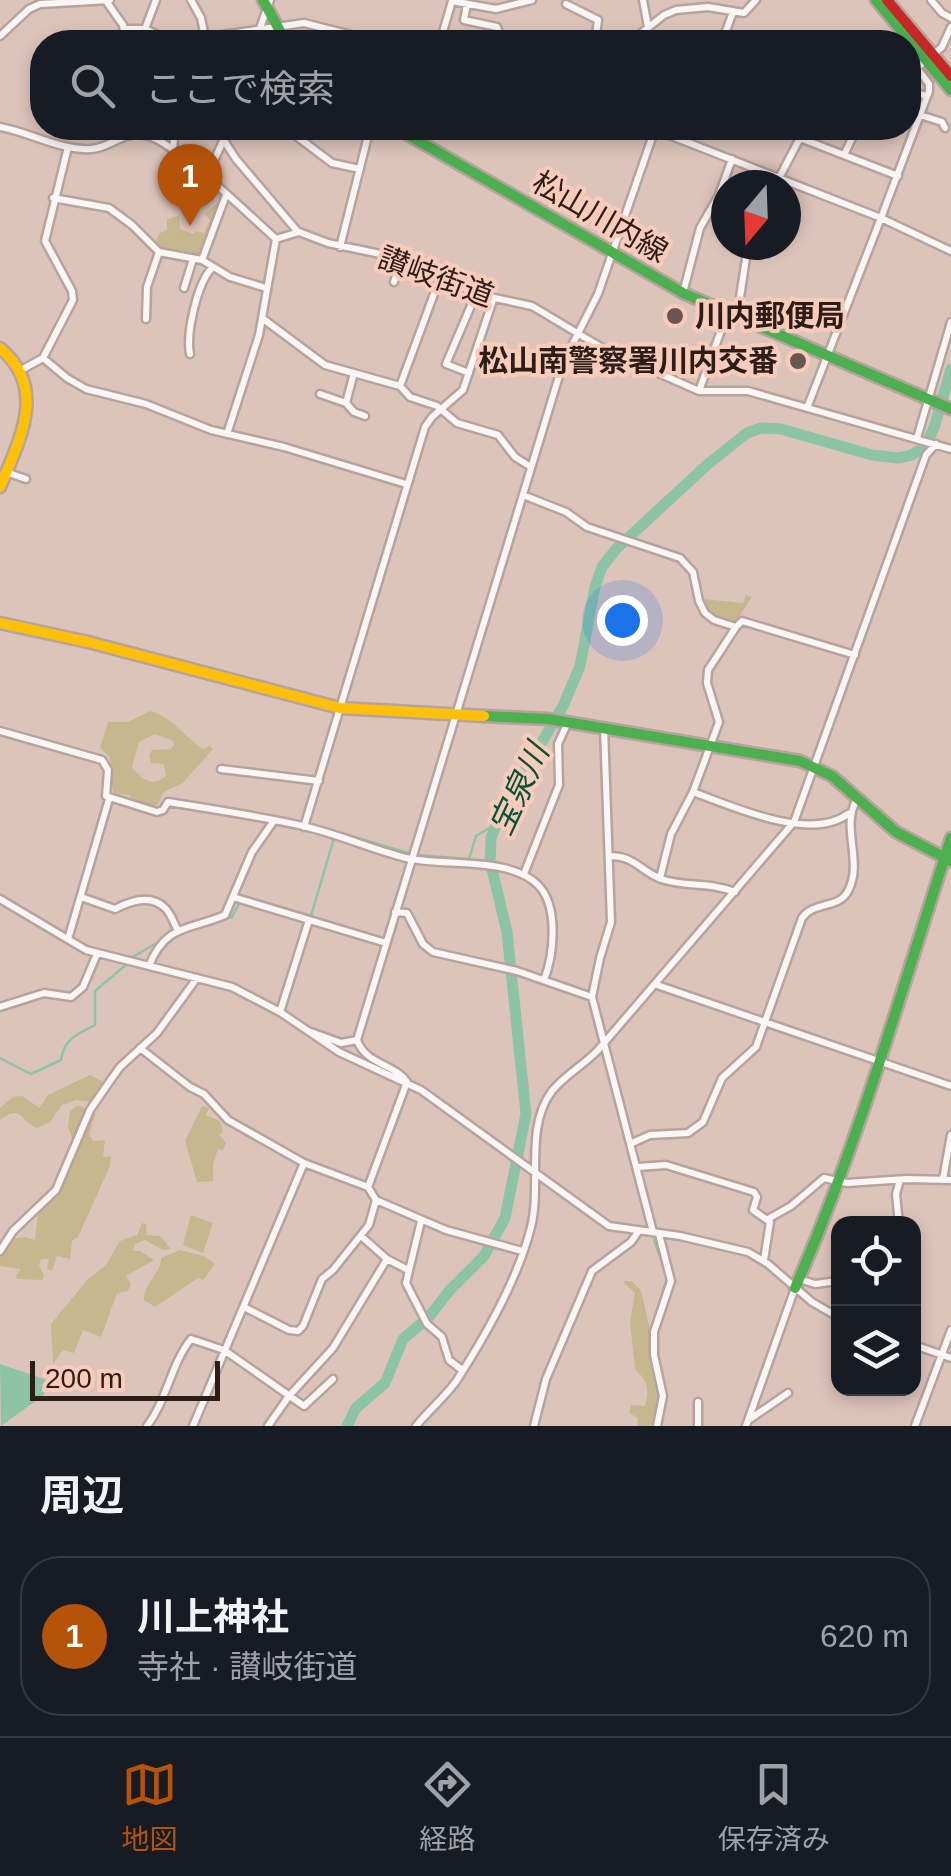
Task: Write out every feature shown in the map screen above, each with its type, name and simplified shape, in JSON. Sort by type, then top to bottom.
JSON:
[{"type":"main road","points":[[876,0],[900,30]]},
{"type":"main road","points":[[888,0],[906,30]]},
{"type":"main road","points":[[266,4],[276,28]]},
{"type":"main road","points":[[921,54],[951,76]]},
{"type":"main road","points":[[921,55],[951,90]]},
{"type":"main road","name":"松山川内線","points":[[417,140],[683,293],[948,408]]},
{"type":"main road","points":[[0,348],[23,369],[28,398],[0,487]]},
{"type":"main road","points":[[0,623],[340,708],[548,719],[708,748],[790,758],[815,766],[896,832],[947,860]]},
{"type":"main road","points":[[797,1283],[838,1180],[947,860],[951,838]]},
{"type":"street","points":[[0,36],[40,4],[108,1],[125,29],[145,29],[156,0]]},
{"type":"street","points":[[191,0],[203,30]]},
{"type":"street","points":[[443,30],[449,4],[456,1],[496,9],[532,0]]},
{"type":"street","points":[[643,0],[648,27]]},
{"type":"street","points":[[644,30],[670,12],[693,4],[744,13],[756,0]]},
{"type":"street","points":[[931,0],[951,18]]},
{"type":"street","points":[[260,29],[266,4]]},
{"type":"street","points":[[467,4],[464,20],[498,30]]},
{"type":"street","points":[[566,5],[596,18],[600,30]]},
{"type":"street","points":[[726,30],[733,12]]},
{"type":"street","points":[[255,30],[304,24],[329,30]]},
{"type":"street","points":[[921,67],[945,43],[951,27]]},
{"type":"street","points":[[921,60],[925,60]]},
{"type":"street","points":[[921,76],[928,84],[921,112]]},
{"type":"street","points":[[921,94],[927,96]]},
{"type":"street","points":[[921,115],[942,122],[945,128]]},
{"type":"street","points":[[0,127],[30,136]]},
{"type":"street","points":[[44,140],[68,147],[97,148],[114,140]]},
{"type":"street","points":[[158,140],[276,239]]},
{"type":"street","points":[[173,150],[174,140]]},
{"type":"street","points":[[206,178],[219,140]]},
{"type":"street","points":[[227,140],[299,232],[276,239]]},
{"type":"street","points":[[303,140],[332,163],[360,169]]},
{"type":"street","points":[[340,247],[367,140]]},
{"type":"street","points":[[408,1082],[366,1056],[357,1040],[562,363],[598,294],[649,140]]},
{"type":"street","points":[[684,140],[756,170]]},
{"type":"street","points":[[785,170],[799,140]]},
{"type":"street","points":[[805,140],[898,176]]},
{"type":"street","points":[[844,155],[852,140]]},
{"type":"street","points":[[807,408],[911,140]]},
{"type":"street","points":[[23,369],[43,358],[73,300],[72,291],[46,246],[45,236],[68,147]]},
{"type":"street","points":[[683,293],[700,228],[719,195],[732,159]]},
{"type":"street","points":[[801,189],[880,218],[951,251]]},
{"type":"street","points":[[184,288],[226,195]]},
{"type":"street","points":[[53,198],[109,208],[159,252],[198,259],[230,277],[266,288]]},
{"type":"street","name":"讃岐街道","points":[[299,232],[340,247],[401,260],[494,300],[538,308],[604,350],[700,391],[748,390],[951,449]]},
{"type":"street","points":[[227,434],[262,318],[276,239]]},
{"type":"street","points":[[146,319],[147,287],[159,252]]},
{"type":"street","points":[[394,282],[401,260]]},
{"type":"street","points":[[700,391],[732,316],[745,260]]},
{"type":"street","points":[[190,354],[199,288],[214,267]]},
{"type":"street","points":[[400,386],[441,275]]},
{"type":"street","points":[[469,374],[446,364],[476,294]]},
{"type":"street","points":[[304,826],[425,427],[463,390],[494,300]]},
{"type":"street","points":[[262,318],[325,366],[400,386],[410,396],[458,423],[498,435],[511,452],[531,467]]},
{"type":"street","points":[[918,439],[951,322]]},
{"type":"street","points":[[43,358],[80,386],[146,404],[227,434],[406,484]]},
{"type":"street","points":[[346,403],[354,373]]},
{"type":"street","points":[[320,394],[346,403],[365,416]]},
{"type":"street","points":[[416,1426],[456,1383],[501,1301],[522,1251],[532,1221],[540,1121],[546,1102],[569,1073],[592,1058],[657,985],[794,822],[925,458],[934,444]]},
{"type":"street","points":[[6,472],[26,479]]},
{"type":"street","points":[[523,496],[566,512],[586,527],[680,558],[693,572],[705,613],[736,628]]},
{"type":"street","points":[[660,878],[671,834],[693,792],[716,729],[719,713],[707,683],[708,670],[742,621],[855,655]]},
{"type":"street","points":[[524,874],[557,790],[558,744],[565,722]]},
{"type":"street","points":[[604,728],[611,927],[592,997],[671,1281],[654,1332],[654,1355],[663,1396],[657,1426]]},
{"type":"street","points":[[0,732],[105,762],[105,790],[109,799],[68,939]]},
{"type":"street","points":[[221,770],[319,780]]},
{"type":"street","points":[[693,792],[775,822],[826,825],[849,814]]},
{"type":"street","points":[[632,1143],[650,1135],[683,1134],[700,1126],[722,1078],[756,1047],[802,918],[815,905],[841,900],[848,890],[853,867],[849,814],[856,798]]},
{"type":"street","points":[[109,799],[127,800],[157,812],[168,802],[304,826],[411,859],[524,874],[542,890],[551,908],[552,958],[544,980]]},
{"type":"street","points":[[148,966],[157,948],[178,931],[225,915],[248,858],[273,822]]},
{"type":"street","points":[[609,856],[627,857],[660,878],[735,892]]},
{"type":"street","points":[[81,897],[115,910],[137,900],[152,902],[168,910],[178,931]]},
{"type":"street","points":[[233,898],[386,943]]},
{"type":"street","points":[[0,899],[97,954],[232,988],[280,1012],[339,1052],[408,1082],[609,1226],[733,1247],[764,1260],[831,1312]]},
{"type":"street","points":[[399,899],[428,949],[517,970],[592,997]]},
{"type":"street","points":[[395,912],[408,914]]},
{"type":"street","points":[[280,1012],[309,920]]},
{"type":"street","points":[[0,1007],[44,993],[71,997],[83,987],[97,954]]},
{"type":"street","points":[[0,1252],[13,1231],[56,1190],[90,1110],[120,1067],[157,1033],[197,978]]},
{"type":"street","points":[[657,985],[951,1086]]},
{"type":"street","points":[[306,1031],[341,1044],[357,1040]]},
{"type":"street","points":[[140,1048],[204,1094],[228,1120],[304,1163],[368,1188],[376,1200],[421,1221],[522,1251]]},
{"type":"street","points":[[368,1188],[408,1082]]},
{"type":"street","points":[[768,1219],[822,1180],[947,1180],[951,1135]]},
{"type":"street","points":[[193,1426],[304,1163]]},
{"type":"street","points":[[638,1167],[666,1165],[752,1191],[756,1197],[752,1210],[768,1219],[770,1226],[764,1260]]},
{"type":"street","points":[[898,1216],[896,1194],[900,1180]]},
{"type":"street","points":[[244,1307],[298,1331],[322,1279],[361,1236],[374,1214],[376,1200]]},
{"type":"street","points":[[421,1221],[406,1283],[426,1321],[442,1337],[449,1360],[462,1370]]},
{"type":"street","points":[[534,1426],[546,1379],[592,1271],[631,1242],[638,1232]]},
{"type":"street","points":[[361,1236],[387,1259],[408,1270]]},
{"type":"street","points":[[268,1426],[289,1396],[333,1348],[387,1259]]},
{"type":"street","points":[[797,1283],[831,1281]]},
{"type":"street","points":[[748,1422],[797,1283]]},
{"type":"street","points":[[915,1426],[951,1330]]},
{"type":"street","points":[[147,1426],[158,1410],[188,1340],[195,1338],[224,1350],[306,1406],[333,1379]]},
{"type":"street","points":[[921,1348],[951,1358]]},
{"type":"street","points":[[748,1422],[788,1393]]},
{"type":"street","points":[[698,1402],[698,1426]]},
{"type":"shaded area","points":[[216,204],[219,206],[201,256],[160,250],[154,245],[160,233],[167,230],[167,219],[179,216],[180,229],[204,233],[210,220],[205,214]]},
{"type":"shaded area","points":[[746,595],[752,597],[734,624],[710,613],[703,599],[743,603]]},
{"type":"shaded area","points":[[150,711],[172,723],[203,749],[213,749],[183,783],[164,792],[152,807],[134,801],[129,795],[113,793],[110,757],[100,748],[108,722],[128,722]],"holes":[[[154,734],[172,740],[171,749],[152,750],[149,755],[151,763],[164,764],[166,776],[152,782],[139,775],[132,766],[139,742]]]},
{"type":"shaded area","points":[[90,1075],[105,1083],[92,1102],[76,1100],[62,1105],[50,1122],[37,1128],[17,1113],[0,1120],[0,1108],[13,1097],[23,1096],[39,1108],[48,1095]]},
{"type":"shaded area","points":[[78,1105],[96,1113],[89,1134],[93,1141],[105,1140],[103,1157],[111,1156],[110,1166],[78,1237],[72,1241],[70,1259],[57,1256],[52,1271],[47,1269],[49,1259],[41,1259],[42,1280],[18,1279],[21,1269],[0,1266],[0,1256],[12,1239],[35,1240],[38,1214],[58,1191],[76,1148],[68,1127],[70,1111]]},
{"type":"shaded area","points":[[202,1106],[209,1108],[206,1115],[220,1121],[223,1132],[219,1135],[226,1143],[223,1150],[218,1149],[213,1181],[197,1182],[185,1141]]},
{"type":"shaded area","points":[[191,1215],[213,1223],[203,1253],[183,1245]]},
{"type":"shaded area","points":[[142,1223],[146,1224],[147,1235],[160,1236],[171,1249],[163,1250],[145,1240],[135,1244],[133,1251],[154,1260],[126,1276],[131,1284],[128,1291],[117,1293],[101,1337],[83,1330],[74,1353],[63,1350],[53,1364],[51,1324],[87,1280],[106,1265],[120,1241],[137,1235]]},
{"type":"shaded area","points":[[180,1250],[204,1256],[215,1264],[203,1280],[198,1278],[155,1307],[144,1300],[147,1288],[161,1258]]},
{"type":"shaded area","points":[[625,1281],[632,1281],[641,1291],[649,1325],[649,1352],[658,1402],[651,1426],[637,1426],[638,1418],[629,1413],[631,1405],[645,1406],[647,1389],[635,1369],[630,1322],[635,1293]]},
{"type":"shaded area","points":[[0,1364],[47,1380],[44,1395],[1,1426]]},
{"type":"waterway","name":"宝泉川","points":[[347,1426],[356,1408],[385,1383],[403,1339],[429,1317],[484,1256],[505,1218],[526,1114],[507,932],[490,861],[491,838],[501,812],[563,706],[580,666],[602,567],[616,549],[747,433],[761,428],[781,429],[872,455],[912,455],[926,446],[951,369]]},
{"type":"waterway","points":[[417,855],[469,859],[476,836],[496,824]]},
{"type":"waterway","points":[[345,834],[408,853]]},
{"type":"waterway","points":[[210,924],[232,917],[243,896],[311,916],[334,838],[343,841]]},
{"type":"waterway","points":[[131,958],[160,941]]},
{"type":"waterway","points":[[0,1058],[31,1074],[61,1060],[68,1042],[95,1025],[95,991],[127,964]]},
{"type":"waterway","points":[[511,973],[522,976]]},
{"type":"waterway","points":[[654,1240],[665,1270]]},
{"type":"waterway","points":[[659,1401],[650,1334],[667,1278]]},
{"type":"traffic: fast","points":[[263,0],[279,30]]},
{"type":"traffic: fast","points":[[876,0],[901,30]]},
{"type":"traffic: fast","points":[[921,54],[951,90]]},
{"type":"traffic: fast","points":[[417,140],[683,293],[951,409]]},
{"type":"traffic: fast","points":[[484,716],[548,719],[800,761],[832,776],[896,832],[951,861]]},
{"type":"traffic: fast","points":[[795,1288],[860,1121],[951,838]]},
{"type":"traffic: slow","points":[[0,348],[15,363],[26,397],[21,432],[0,487]]},
{"type":"traffic: slow","points":[[0,623],[340,708],[484,716]]},
{"type":"traffic: jam","points":[[887,0],[912,30]]},
{"type":"traffic: jam","points":[[921,40],[951,76]]},
{"type":"place","name":"川上神社","points":[[190,226]]},
{"type":"place","name":"川内郵便局","points":[[675,316]]},
{"type":"place","name":"松山南警察署川内交番","points":[[798,361]]}]
